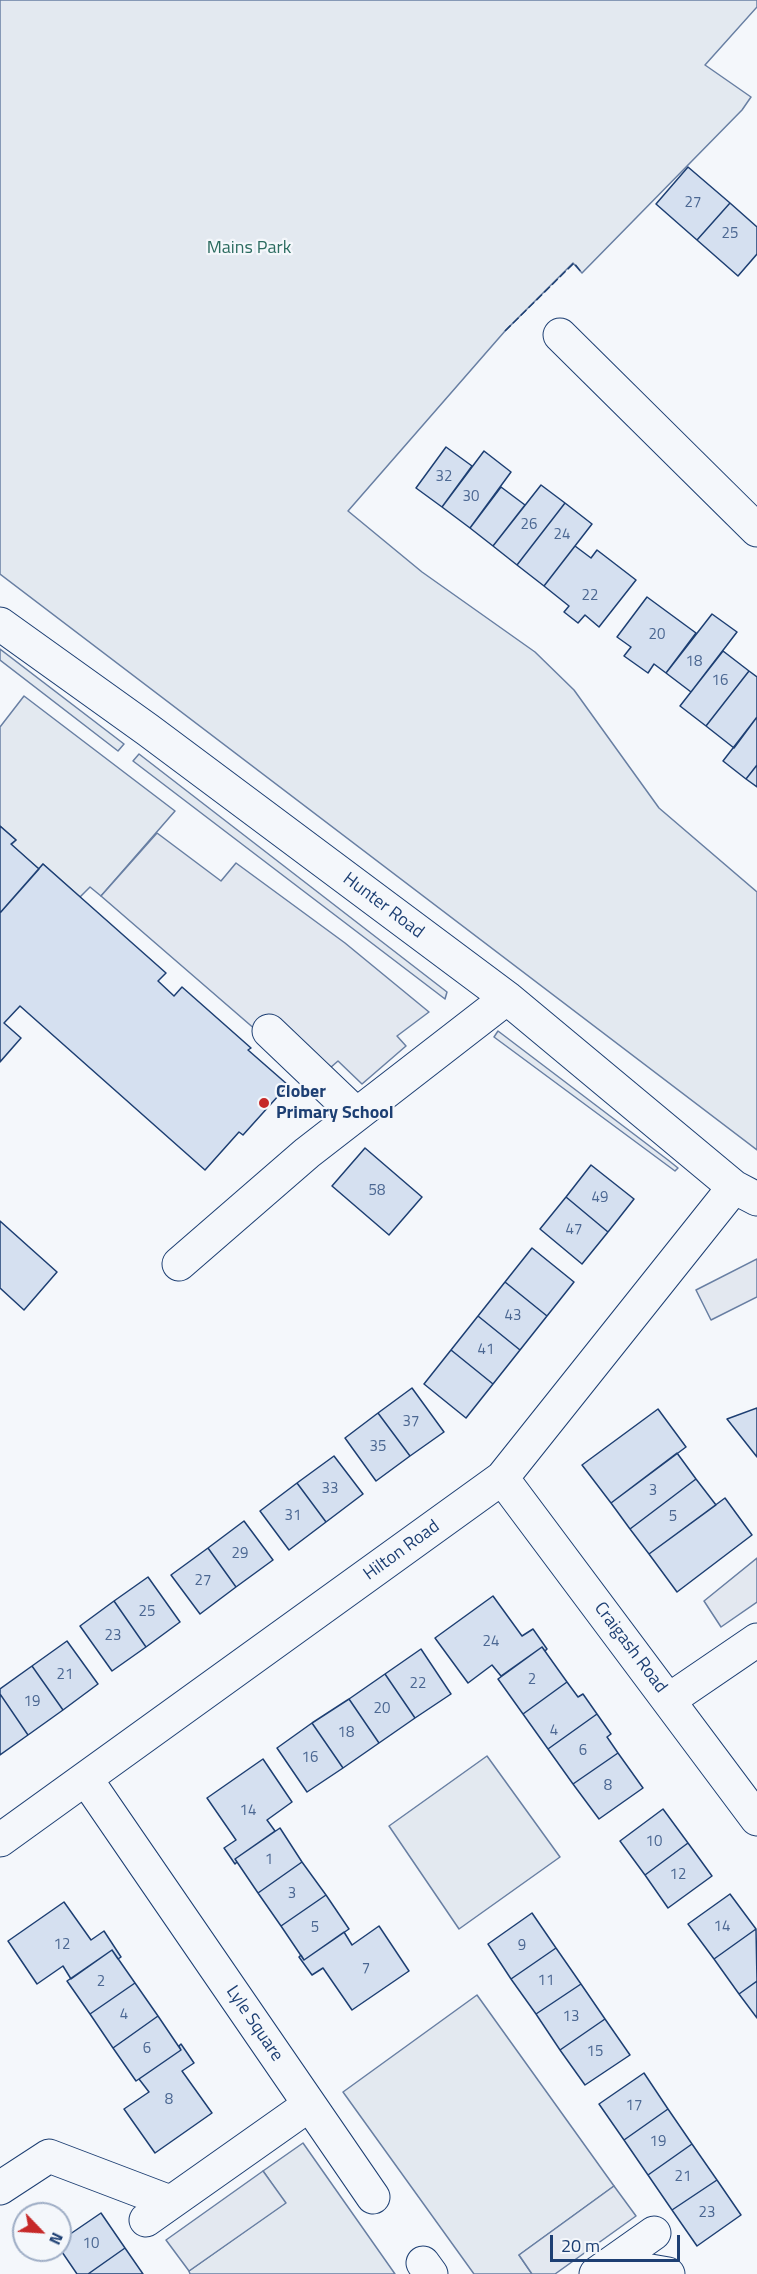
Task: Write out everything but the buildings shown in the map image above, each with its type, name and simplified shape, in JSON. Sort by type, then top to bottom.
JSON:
[{"type":"street","points":[[560,334],[757,530]]},
{"type":"street","name":"Hunter Road","points":[[0,624],[148,730],[507,998],[745,1193]]},
{"type":"street","points":[[179,1264],[306,1153],[507,998]]},
{"type":"street","points":[[269,1031],[356,1114]]},
{"type":"street","name":"Hilton Road","points":[[0,1840],[502,1478],[745,1193]]},
{"type":"street","name":"Craigash Road","points":[[502,1478],[757,1819]]},
{"type":"street","points":[[669,1700],[757,1640]]},
{"type":"street","name":"Lyle Square","points":[[86,1779],[373,2197]]},
{"type":"street","points":[[0,2188],[49,2156],[158,2211],[309,2105]]},
{"type":"street","points":[[603,2269],[654,2233]]},
{"type":"street","points":[[603,2269],[668,2274]]},
{"type":"green space","name":"Mains Park","points":[[0,0],[757,0],[757,7],[705,65],[751,97],[742,110],[582,273],[573,263],[505,331],[348,511],[422,572],[535,652],[574,690],[659,808],[757,892],[757,1150],[0,574]]},
{"type":"green space","points":[[0,649],[124,744],[118,751],[0,660]]},
{"type":"green space","points":[[24,696],[175,811],[101,896],[90,887],[80,897],[43,864],[39,869],[11,845],[16,840],[0,826],[0,727]]},
{"type":"green space","points":[[139,754],[447,992],[445,999],[133,761]]},
{"type":"green space","points":[[498,1031],[678,1168],[675,1171],[494,1037]]},
{"type":"green space","points":[[487,1756],[560,1857],[459,1929],[389,1826]]},
{"type":"green space","points":[[477,1995],[614,2186],[519,2255],[532,2274],[474,2274],[343,2092]]},
{"type":"green space","points":[[303,2143],[395,2274],[190,2274],[189,2271],[285,2203],[263,2171]]},
{"type":"shaded area","points":[[157,833],[221,881],[236,863],[345,943],[429,1012],[397,1036],[406,1046],[362,1084],[338,1061],[330,1068],[264,1037],[101,896]]},
{"type":"shaded area","points":[[757,1259],[757,1297],[711,1320],[696,1290]]},
{"type":"shaded area","points":[[757,1558],[757,1602],[721,1627],[704,1601]]},
{"type":"shaded area","points":[[263,2171],[286,2203],[189,2271],[166,2240]]},
{"type":"shaded area","points":[[614,2186],[636,2216],[555,2274],[532,2274],[519,2255]]},
{"type":"fence","points":[[505,331],[574,263],[582,273]]},
{"type":"place","name":"Clober Primary School","points":[[264,1103]]}]
